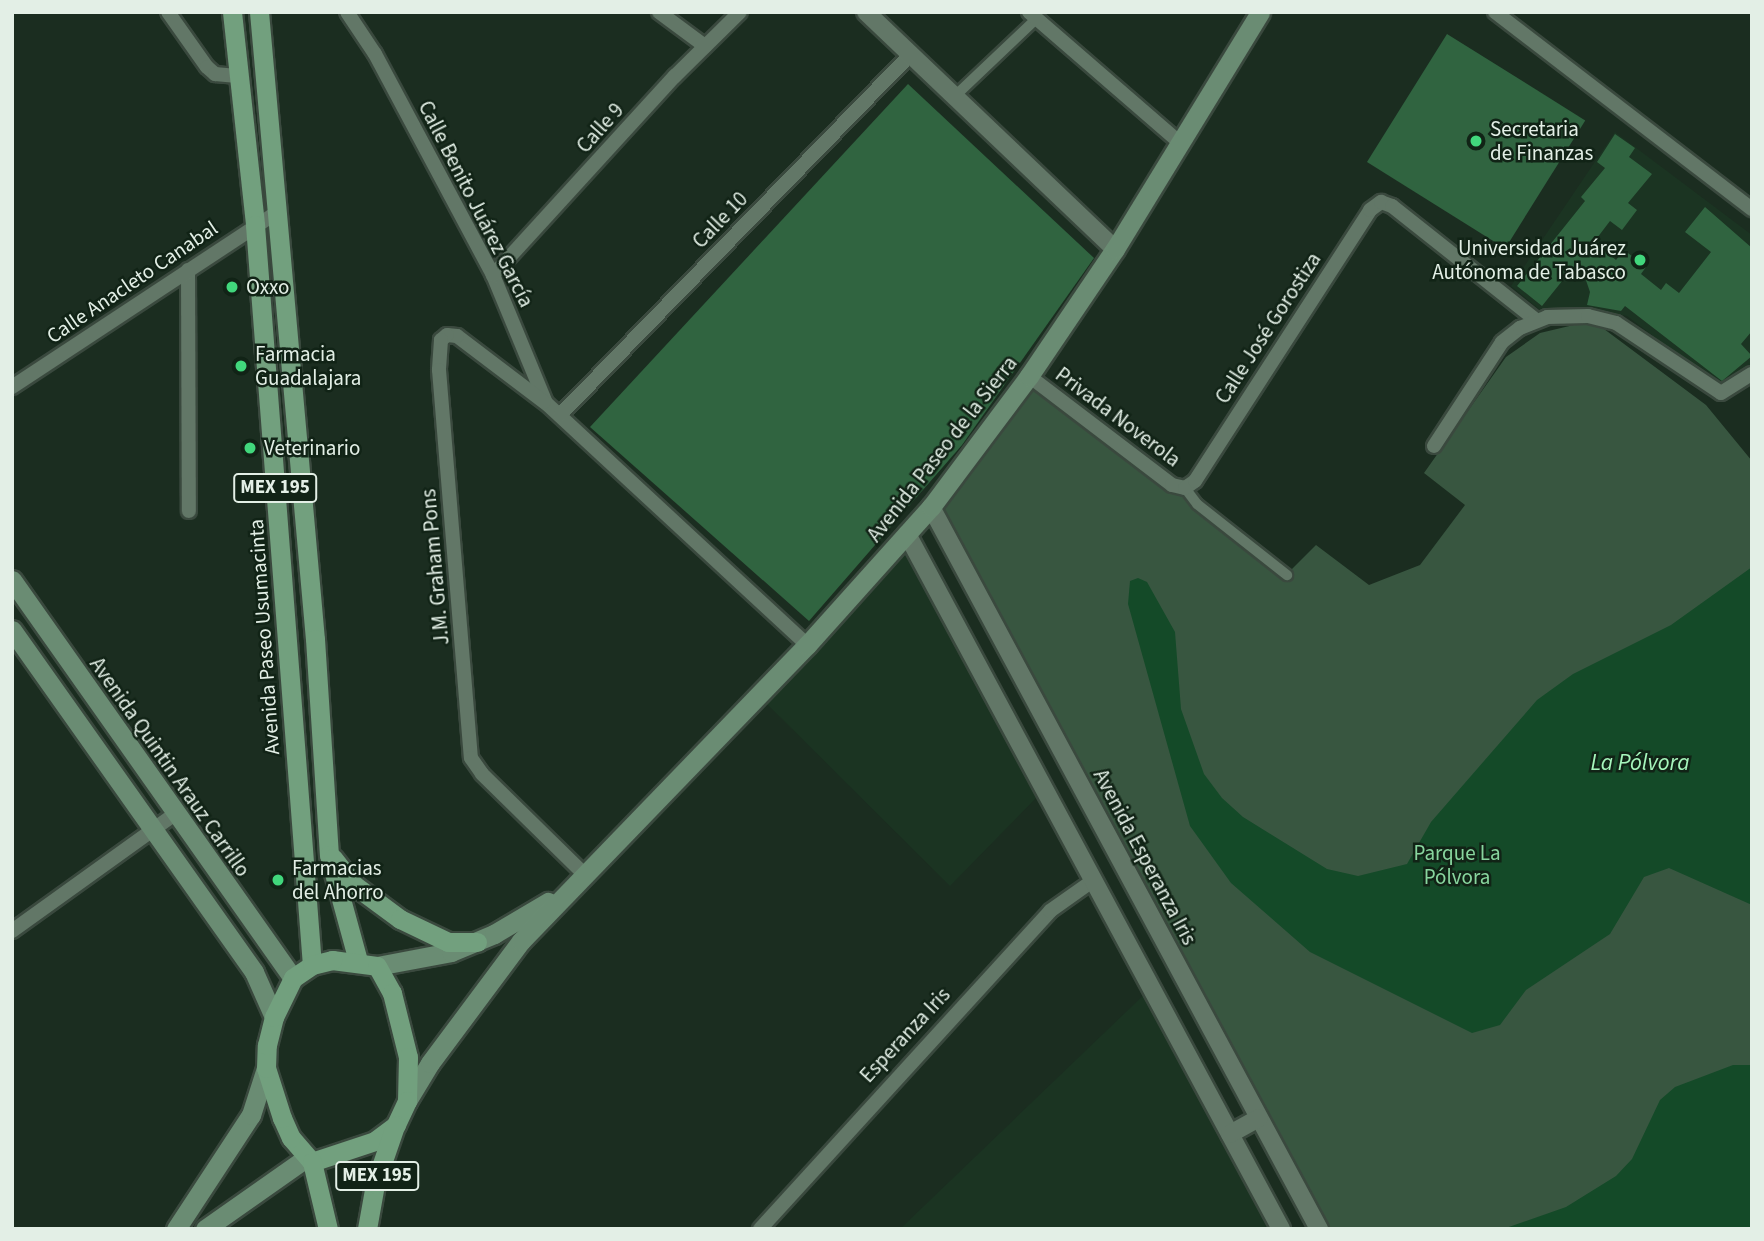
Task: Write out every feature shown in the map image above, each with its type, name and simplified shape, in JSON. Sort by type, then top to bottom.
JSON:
[{"type":"main road","name":"Avenida Paseo Usumacinta","points":[[232,12],[255,225],[312,965]]},
{"type":"main road","name":"MEX 195","points":[[259,12],[328,848],[367,964]]},
{"type":"main road","name":"Avenida Paseo de la Sierra","points":[[407,1101],[480,992],[564,893],[807,645],[931,507],[1029,376],[1115,249],[1260,12]]},
{"type":"main road","name":"Avenida Quintin Arauz Carrillo","points":[[12,580],[293,978]]},
{"type":"main road","points":[[12,630],[254,972],[274,1017]]},
{"type":"main road","points":[[328,848],[337,866],[379,906],[448,942],[477,942]]},
{"type":"main road","name":"Avenida Paseo de la Sierra","points":[[367,964],[451,952],[477,942],[564,893]]},
{"type":"main road","points":[[176,1229],[251,1115],[266,1068],[274,1017],[293,978],[312,965],[367,964],[401,1019],[408,1057],[407,1101],[396,1125],[359,1150],[309,1160],[205,1229]]},
{"type":"main road","points":[[266,1068],[282,1118],[309,1160]]},
{"type":"main road","name":"MEX 195","points":[[367,1229],[374,1184],[396,1125]]},
{"type":"main road","name":"MEX 195","points":[[309,1160],[328,1229]]},
{"type":"street","points":[[168,12],[207,67],[215,74],[237,76]]},
{"type":"street","name":"Calle Benito Juárez García","points":[[347,12],[375,54],[493,275],[546,403],[807,645]]},
{"type":"street","points":[[659,12],[705,46]]},
{"type":"street","points":[[866,12],[1115,249]]},
{"type":"street","points":[[1495,12],[1752,209]]},
{"type":"street","points":[[955,96],[1033,15],[1180,143]]},
{"type":"street","name":"Calle 9","points":[[493,275],[730,16]]},
{"type":"street","name":"Calle 10","points":[[560,415],[910,55]]},
{"type":"street","name":"Calle José Gorostiza","points":[[1185,488],[1195,481],[1377,203],[1392,206],[1536,320]]},
{"type":"street","name":"Calle Anacleto Canabal","points":[[12,387],[276,212]]},
{"type":"street","points":[[188,270],[189,512]]},
{"type":"street","points":[[1434,446],[1497,349],[1536,320],[1574,314],[1616,323],[1721,393],[1752,374]]},
{"type":"street","name":"J.M. Graham Pons","points":[[546,403],[457,337],[447,335],[441,340],[439,370],[471,758],[482,774],[584,874]]},
{"type":"street","name":"Privada Noverola","points":[[1029,376],[1172,485],[1185,488]]},
{"type":"street","points":[[1185,488],[1197,504],[1287,575]]},
{"type":"street","name":"Avenida Esperanza Iris","points":[[931,507],[1319,1229]]},
{"type":"street","points":[[907,534],[1091,882],[1281,1229]]},
{"type":"street","points":[[12,931],[175,814]]},
{"type":"street","name":"Esperanza Iris","points":[[761,1228],[1050,911],[1091,882]]},
{"type":"street","points":[[1230,1134],[1259,1118]]},
{"type":"shaded area","name":"Universidad Juárez Autónoma de Tabasco","points":[[1615,132],[1752,235],[1752,364],[1733,382],[1715,383],[1627,316],[1581,307],[1539,309],[1511,286]]},
{"type":"shaded area","points":[[907,534],[1043,791],[950,886],[759,696]]},
{"type":"shaded area","points":[[1151,988],[1281,1229],[900,1229]]},
{"type":"green space","name":"Parque La Pólvora","points":[[1582,323],[1600,326],[1706,405],[1752,461],[1752,1229],[1319,1229],[931,507],[1029,376],[1286,575],[1316,545],[1369,585],[1420,565],[1465,505],[1424,473],[1506,357],[1540,333]]},
{"type":"water","name":"La Pólvora","points":[[1752,567],[1752,905],[1669,868],[1644,877],[1610,934],[1526,990],[1500,1025],[1472,1033],[1310,952],[1231,883],[1190,826],[1128,604],[1130,581],[1138,578],[1147,582],[1175,632],[1181,709],[1204,774],[1222,798],[1243,817],[1327,869],[1358,876],[1407,864],[1431,822],[1537,700],[1573,674],[1671,625]]},
{"type":"water","points":[[1733,1065],[1752,1065],[1752,1229],[1503,1229],[1566,1207],[1616,1176],[1632,1159],[1660,1100],[1675,1087]]},
{"type":"building","name":"Secretaria de Finanzas","points":[[1447,34],[1585,120],[1505,248],[1367,162]]},
{"type":"building","points":[[908,84],[1094,258],[962,445],[809,621],[590,427]]},
{"type":"building","name":"Universidad Juárez Autónoma de Tabasco","points":[[1615,134],[1635,148],[1629,157],[1652,174],[1628,203],[1637,210],[1622,230],[1610,221],[1594,242],[1616,260],[1624,250],[1646,267],[1641,274],[1661,290],[1666,283],[1679,293],[1711,252],[1685,232],[1705,207],[1752,248],[1752,331],[1741,344],[1752,356],[1722,381],[1625,306],[1621,311],[1587,305],[1590,292],[1579,260],[1542,306],[1517,286],[1585,201],[1581,197],[1605,168],[1597,162]]},
{"type":"place","name":"Secretaria de Finanzas","points":[[1476,141]]},
{"type":"place","name":"Universidad Juárez Autónoma de Tabasco","points":[[1640,260]]},
{"type":"place","name":"Oxxo","points":[[232,287]]},
{"type":"place","name":"Farmacia Guadalajara","points":[[241,366]]},
{"type":"place","name":"Veterinario","points":[[250,448]]},
{"type":"place","name":"Farmacias del Ahorro","points":[[278,880]]}]
